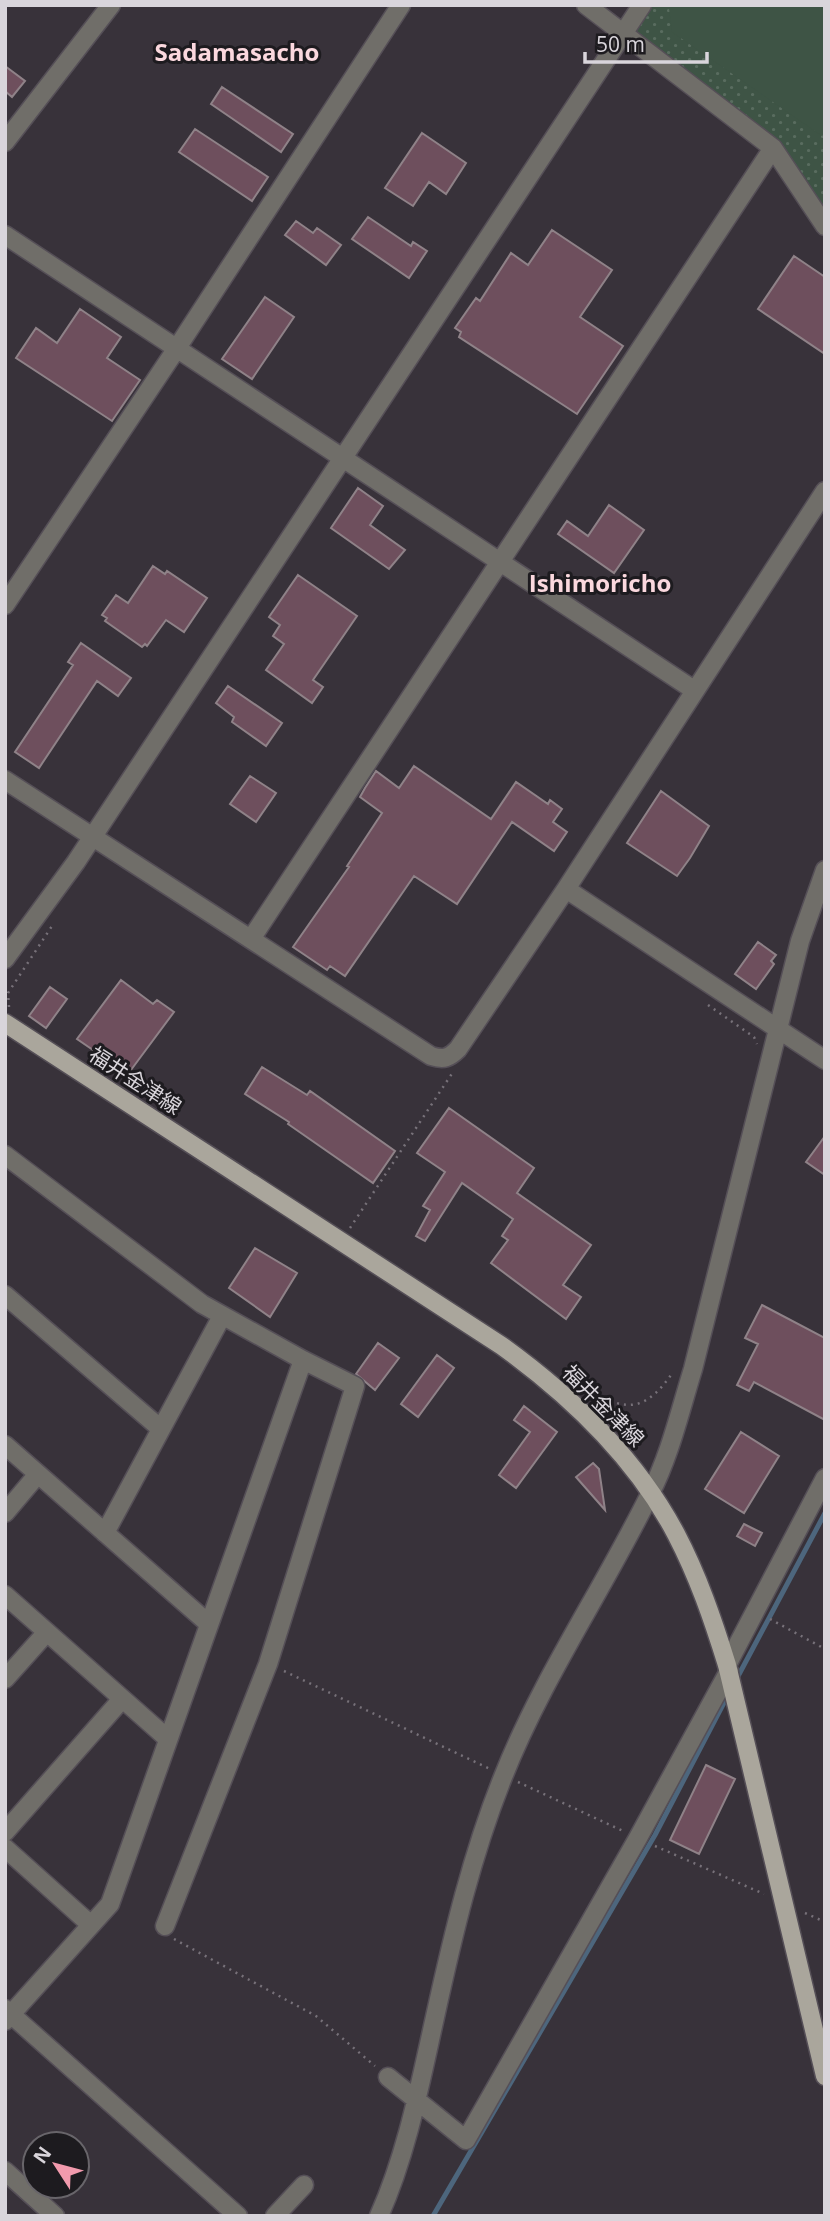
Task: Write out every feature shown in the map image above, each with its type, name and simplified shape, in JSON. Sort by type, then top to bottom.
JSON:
[{"type":"main road","name":"福井金津線","points":[[7,1016],[502,1346],[544,1378],[593,1424],[616,1448],[651,1493],[686,1555],[710,1613],[728,1668],[825,2076]]},
{"type":"street","points":[[5,142],[111,5]]},
{"type":"street","points":[[5,605],[401,5]]},
{"type":"street","points":[[586,5],[773,148],[825,226]]},
{"type":"street","points":[[5,959],[93,836],[642,5]]},
{"type":"street","points":[[251,939],[773,148]]},
{"type":"street","points":[[5,235],[694,690]]},
{"type":"street","points":[[5,780],[431,1056],[441,1060],[450,1057],[566,889],[825,491]]},
{"type":"street","points":[[379,2216],[399,2163],[416,2100],[452,1938],[503,1775],[550,1675],[651,1493],[667,1453],[692,1369],[800,941],[825,870]]},
{"type":"street","points":[[566,889],[825,1060]]},
{"type":"street","points":[[5,1155],[202,1304],[355,1386],[268,1664],[164,1926]]},
{"type":"street","points":[[5,1295],[161,1429]]},
{"type":"street","points":[[105,1532],[222,1316]]},
{"type":"street","points":[[238,2216],[7,2015],[110,1904],[303,1360]]},
{"type":"street","points":[[5,1445],[209,1624]]},
{"type":"street","points":[[5,1513],[38,1474]]},
{"type":"street","points":[[388,2077],[466,2140],[638,1838],[825,1478]]},
{"type":"street","points":[[5,1595],[168,1739]]},
{"type":"street","points":[[5,1679],[47,1632]]},
{"type":"street","points":[[5,1832],[122,1699]]},
{"type":"street","points":[[5,1847],[91,1925]]},
{"type":"street","points":[[5,2171],[55,2216]]},
{"type":"street","points":[[275,2216],[304,2185]]},
{"type":"path","points":[[7,1016],[8,993],[58,917]]},
{"type":"path","points":[[698,998],[754,1037],[758,1047]]},
{"type":"path","points":[[92,1058],[123,1078]]},
{"type":"path","points":[[347,1233],[455,1069]]},
{"type":"path","points":[[575,1381],[610,1402],[627,1405],[648,1401],[659,1393],[674,1371]]},
{"type":"path","points":[[755,1610],[825,1649]]},
{"type":"path","points":[[268,1664],[638,1838],[825,1922]]},
{"type":"path","points":[[164,1926],[169,1936],[316,2016],[388,2077]]},
{"type":"green space","points":[[642,5],[825,5],[825,226],[773,148],[623,34]]},
{"type":"green space","points":[[671,5],[825,5],[825,133],[822,136],[672,32],[669,8]]},
{"type":"building","points":[[5,66],[25,81],[12,97],[5,91]]},
{"type":"building","points":[[222,87],[293,134],[281,152],[211,104]]},
{"type":"building","points":[[195,129],[268,177],[252,201],[179,152]]},
{"type":"building","points":[[422,133],[466,163],[446,194],[429,182],[413,206],[385,188]]},
{"type":"building","points":[[368,217],[411,246],[413,242],[427,251],[409,278],[352,239]]},
{"type":"building","points":[[296,221],[313,233],[317,228],[341,245],[326,265],[285,235]]},
{"type":"building","points":[[552,230],[612,270],[580,317],[623,346],[577,414],[459,337],[461,332],[455,328],[476,298],[480,301],[511,253],[528,265]]},
{"type":"building","points":[[794,256],[825,277],[825,354],[758,309]]},
{"type":"building","points":[[265,297],[294,317],[252,379],[222,359]]},
{"type":"building","points":[[80,309],[121,337],[107,358],[140,380],[112,421],[16,358],[36,328],[57,343]]},
{"type":"building","points":[[358,488],[383,506],[370,525],[405,550],[389,569],[331,528]]},
{"type":"building","points":[[609,505],[644,530],[614,573],[558,534],[567,521],[588,536]]},
{"type":"building","points":[[153,566],[165,574],[167,571],[207,598],[184,632],[166,620],[147,646],[145,644],[142,647],[105,621],[107,618],[102,615],[116,595],[128,603]]},
{"type":"building","points":[[298,575],[357,616],[313,680],[323,687],[312,703],[266,670],[284,644],[273,636],[280,625],[269,617]]},
{"type":"building","points":[[81,643],[131,678],[118,696],[97,681],[39,768],[15,752],[73,665],[68,662]]},
{"type":"building","points":[[228,686],[282,723],[266,746],[232,722],[234,717],[216,703]]},
{"type":"building","points":[[414,766],[491,819],[516,782],[548,804],[550,800],[562,809],[553,822],[567,832],[554,851],[512,822],[457,904],[414,876],[345,976],[330,966],[327,970],[293,947],[349,867],[347,866],[382,813],[360,797],[376,771],[399,788]]},
{"type":"building","points":[[250,776],[276,793],[256,822],[230,804]]},
{"type":"building","points":[[661,791],[709,826],[677,876],[627,843]]},
{"type":"building","points":[[758,942],[776,955],[771,961],[774,964],[756,989],[735,974]]},
{"type":"building","points":[[121,980],[153,1004],[157,1000],[174,1012],[128,1074],[77,1039]]},
{"type":"building","points":[[50,987],[67,999],[46,1028],[29,1016]]},
{"type":"building","points":[[262,1067],[307,1095],[310,1091],[395,1151],[373,1183],[288,1124],[289,1122],[245,1094]]},
{"type":"building","points":[[449,1108],[534,1168],[517,1193],[591,1245],[563,1285],[581,1297],[566,1319],[491,1263],[508,1240],[502,1236],[513,1219],[462,1183],[425,1241],[416,1236],[430,1210],[423,1206],[445,1172],[417,1153]]},
{"type":"building","points":[[825,1136],[825,1175],[806,1162]]},
{"type":"building","points":[[255,1248],[297,1273],[270,1317],[229,1288]]},
{"type":"building","points":[[762,1305],[825,1338],[825,1420],[754,1382],[749,1391],[737,1385],[758,1344],[745,1338]]},
{"type":"building","points":[[378,1343],[399,1358],[375,1390],[356,1374]]},
{"type":"building","points":[[437,1355],[454,1368],[418,1417],[401,1404]]},
{"type":"building","points":[[524,1406],[557,1432],[516,1488],[499,1475],[530,1432],[514,1420]]},
{"type":"building","points":[[741,1432],[779,1456],[744,1513],[705,1489]]},
{"type":"building","points":[[593,1463],[599,1469],[605,1510],[576,1477]]},
{"type":"building","points":[[744,1524],[762,1533],[755,1546],[737,1536]]},
{"type":"building","points":[[706,1765],[735,1779],[699,1854],[670,1840]]},
{"type":"waterway","points":[[736,1680],[825,1513]]},
{"type":"waterway","points":[[433,2216],[655,1835],[728,1695]]},
{"type":"district","name":"Sadamasacho","points":[[237,53]]},
{"type":"district","name":"Ishimoricho","points":[[600,584]]}]
